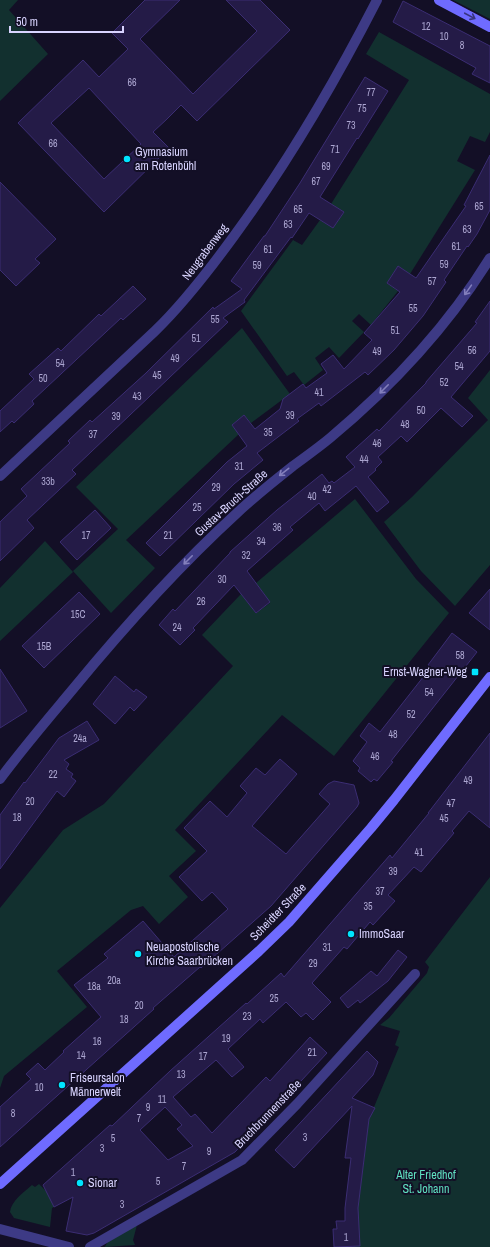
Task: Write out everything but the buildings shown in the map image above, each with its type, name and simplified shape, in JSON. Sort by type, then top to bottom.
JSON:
[{"type":"main road","points":[[439,0],[490,26]]},
{"type":"main road","name":"Scheidter Straße","points":[[0,1184],[259,951],[289,922],[394,800],[490,677]]},
{"type":"street","name":"Neugrabenweg","points":[[0,476],[155,332],[170,317],[207,273],[253,210],[309,123],[349,55],[377,0]]},
{"type":"street","name":"Gustav-Bruch-Straße","points":[[0,779],[56,709],[144,607],[190,559],[238,512],[272,482],[329,439],[359,413],[401,372],[428,343],[456,307],[490,258]]},
{"type":"street","name":"Bruchbrunnenstraße","points":[[90,1247],[242,1160],[296,1104],[415,974]]},
{"type":"street","points":[[0,1229],[69,1247]]},
{"type":"green space","points":[[0,0],[18,0],[9,10],[48,54],[0,101]]},
{"type":"green space","points":[[453,0],[490,0],[490,19]]},
{"type":"green space","points":[[379,32],[490,94],[490,132],[485,142],[470,136],[457,161],[475,170],[410,274],[398,266],[387,283],[398,291],[371,325],[359,314],[352,321],[364,332],[339,358],[329,347],[315,358],[323,370],[304,385],[294,372],[287,376],[241,311],[293,240],[302,245],[320,220],[333,228],[344,212],[331,204],[409,80],[366,54]]},
{"type":"green space","points":[[242,328],[290,394],[251,423],[244,415],[232,425],[239,434],[126,540],[155,568],[111,613],[73,571],[118,529],[76,487]]},
{"type":"green space","points":[[490,370],[490,565],[455,606],[421,571],[384,522],[412,497],[488,420],[468,398]]},
{"type":"green space","points":[[355,499],[416,579],[449,613],[334,756],[282,715],[175,830],[196,851],[169,876],[188,897],[159,924],[143,906],[131,910],[57,971],[87,1007],[4,1076],[0,1088],[0,908],[63,830],[104,804],[233,666],[202,635],[241,594],[256,613],[270,603],[256,583]]},
{"type":"green space","points":[[45,541],[73,572],[0,641],[0,588]]},
{"type":"green space","name":"Alter Friedhof St. Johann","points":[[490,877],[490,1247],[353,1247],[369,1119],[399,1047],[395,1045],[400,1031],[380,1025],[389,1018],[427,973],[429,967],[425,962]]},
{"type":"green space","points":[[39,1184],[48,1193],[54,1207],[52,1208],[50,1227],[14,1218],[10,1212],[18,1197],[32,1185],[35,1187]]},
{"type":"green space","points":[[137,1225],[133,1240],[135,1245],[105,1247],[114,1237]]},
{"type":"place","name":"Gymnasium am Rotenbühl","points":[[127,159]]},
{"type":"place","name":"Ernst-Wagner-Weg","points":[[475,672]]},
{"type":"place","name":"ImmoSaar","points":[[351,934]]},
{"type":"place","name":"Neuapostolische Kirche Saarbrücken","points":[[138,954]]},
{"type":"place","name":"Friseursalon Männerwelt","points":[[62,1085]]},
{"type":"place","name":"Sionar","points":[[80,1183]]}]
